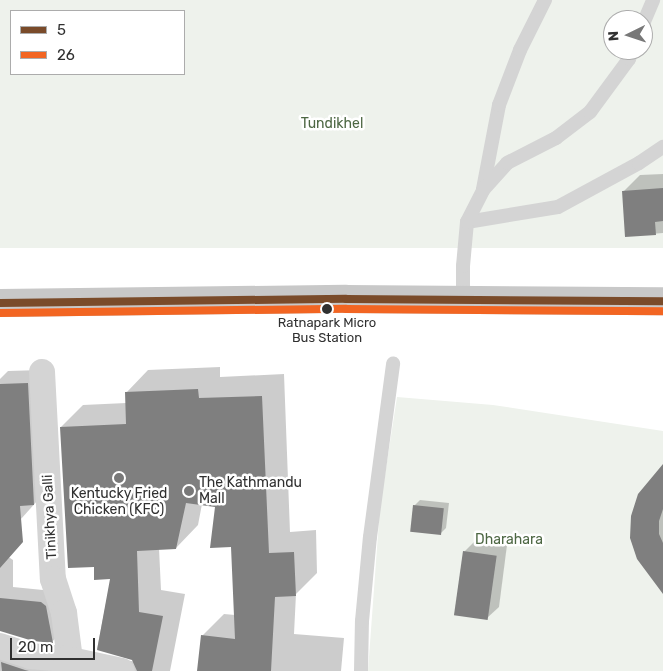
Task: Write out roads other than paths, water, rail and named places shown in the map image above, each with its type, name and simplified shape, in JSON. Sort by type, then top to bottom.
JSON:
[{"type":"main road","points":[[0,303],[463,299],[663,301]]},
{"type":"street","name":"Tinikhya Galli","points":[[42,372],[53,579],[64,612],[70,660]]},
{"type":"street","points":[[0,646],[30,656],[70,660],[122,671]]},
{"type":"lane","points":[[483,190],[499,105],[520,50],[545,0]]},
{"type":"lane","points":[[463,299],[463,266],[467,222],[483,190],[507,163],[556,138],[590,112],[628,60]]},
{"type":"lane","points":[[467,222],[558,208],[639,163],[663,147]]},
{"type":"lane","points":[[361,671],[362,621],[370,537],[393,364]]},
{"type":"place","name":"Ratnapark Micro Bus Station","points":[[327,309]]},
{"type":"place","name":"Kentucky Fried Chicken (KFC)","points":[[119,478]]},
{"type":"place","name":"The Kathmandu Mall","points":[[189,491]]},
{"type":"park label","name":"Tundikhel","points":[[332,124]]},
{"type":"park label","name":"Dharahara","points":[[509,540]]}]
